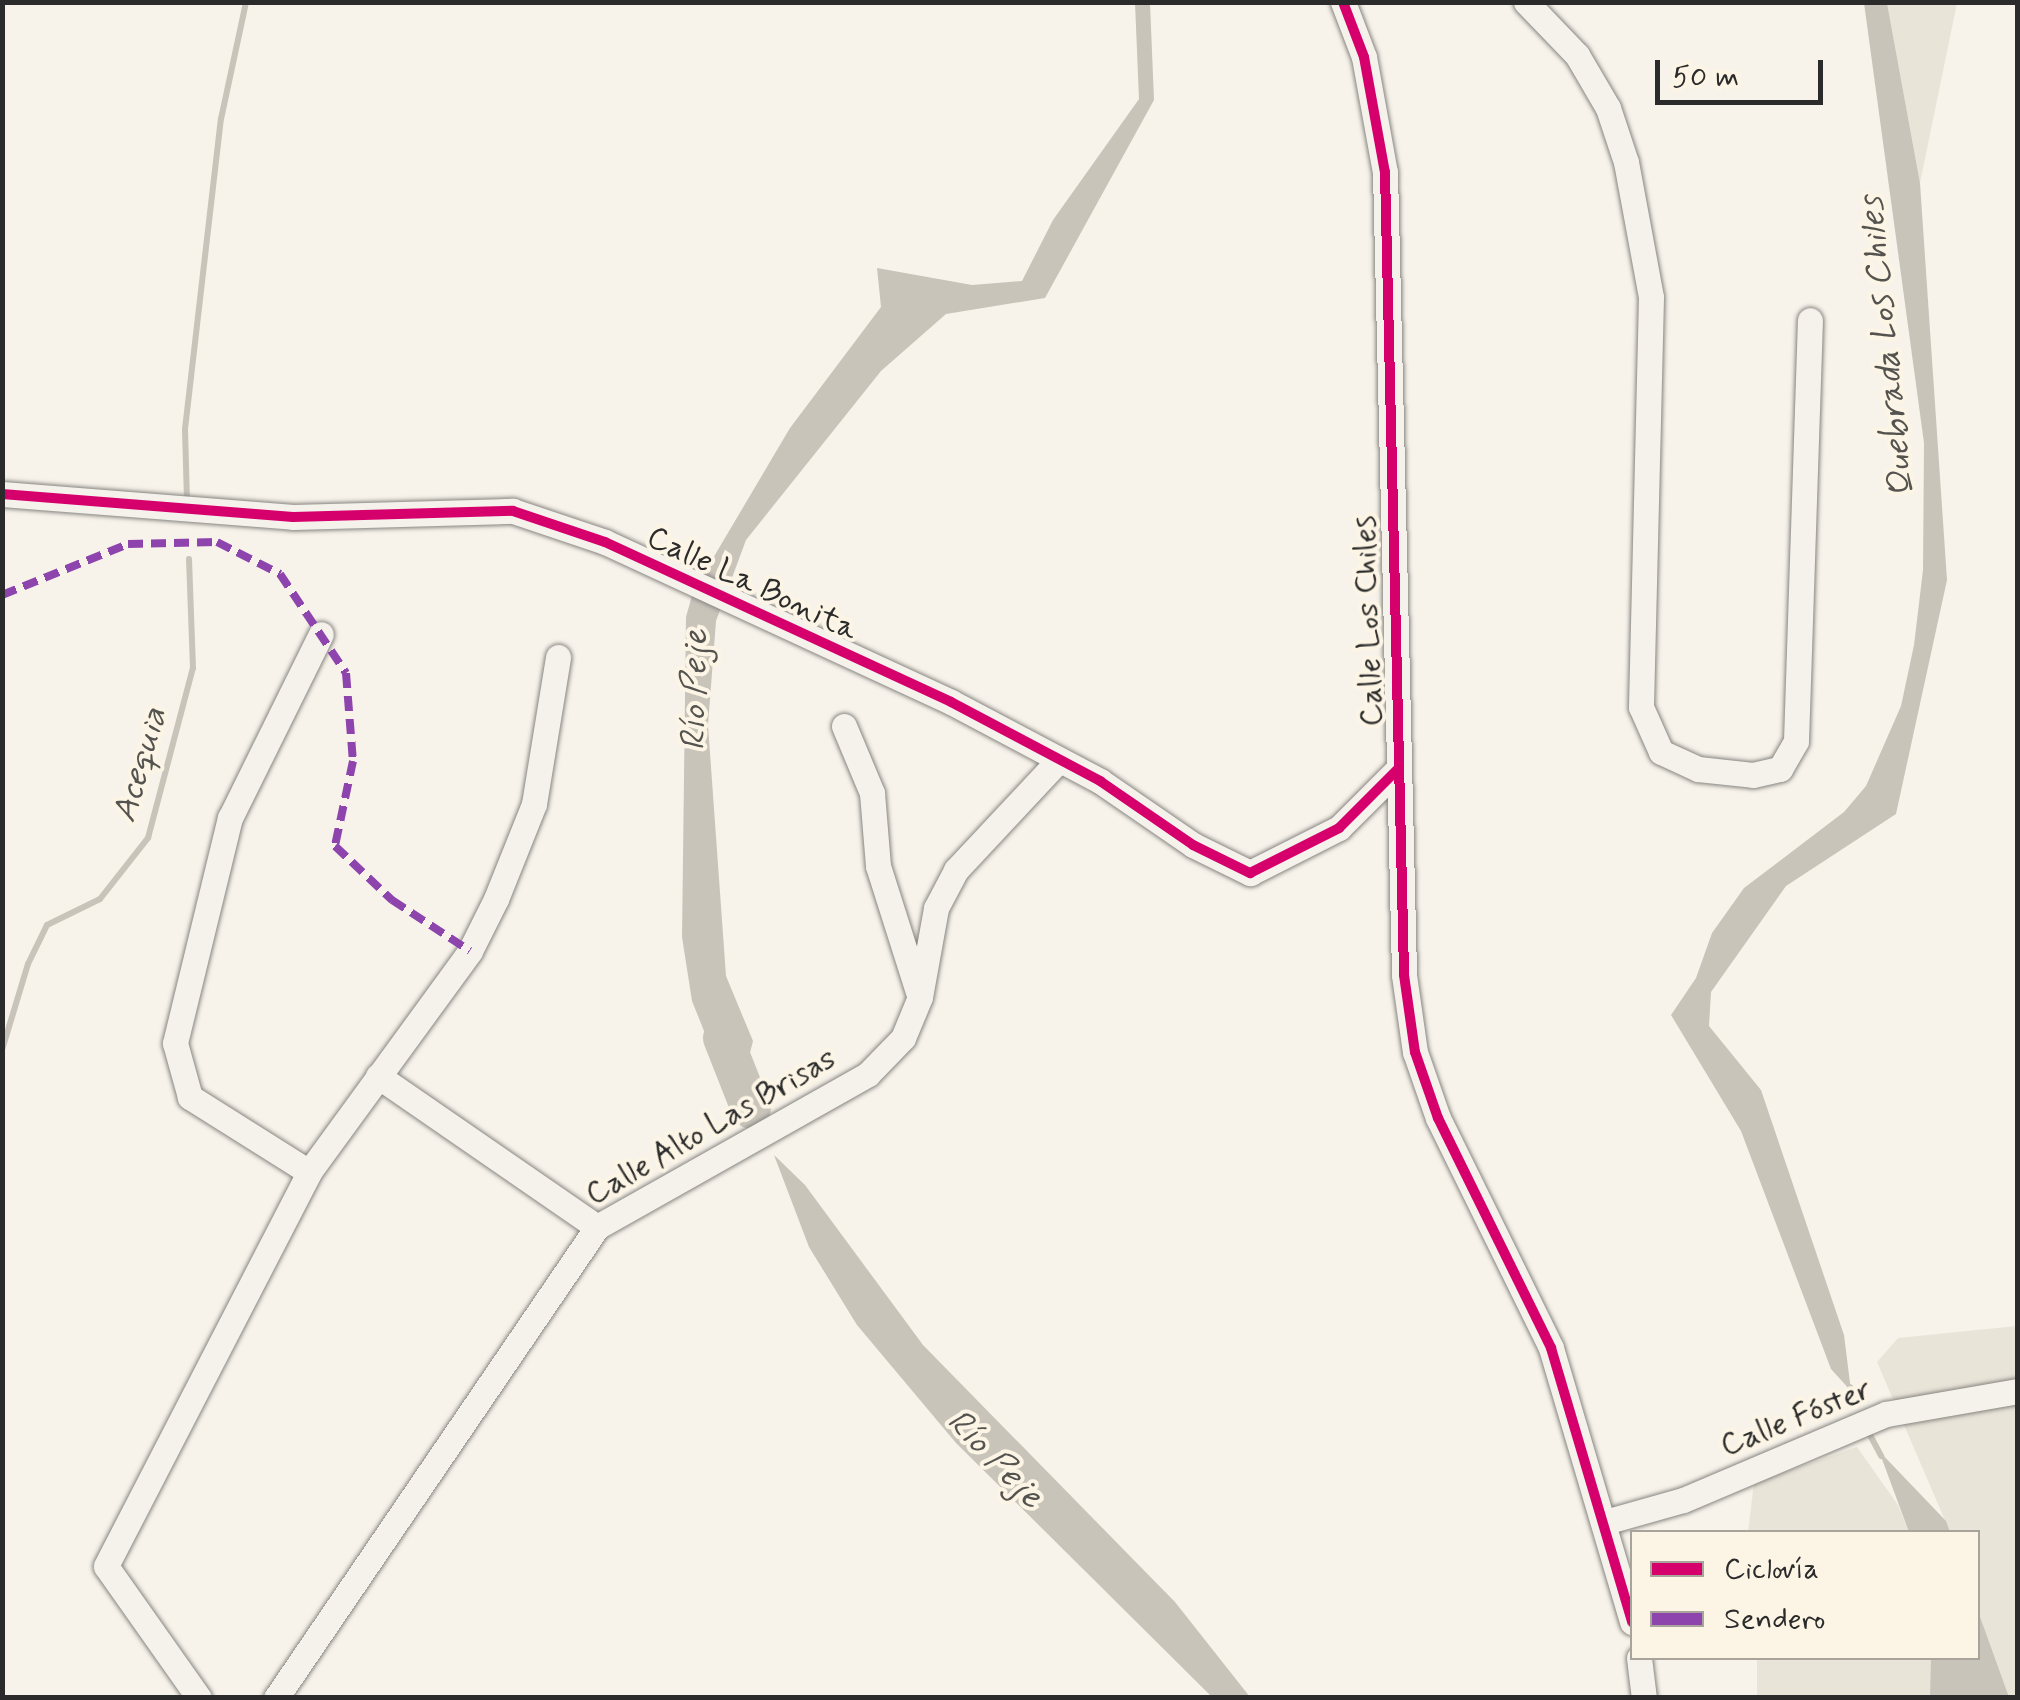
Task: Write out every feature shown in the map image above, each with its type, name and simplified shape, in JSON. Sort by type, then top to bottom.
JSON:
[{"type":"street","name":"Calle Los Chiles","points":[[1343,2],[1364,57],[1385,172],[1404,975],[1414,1052],[1438,1118],[1551,1348],[1630,1615]]},
{"type":"street","points":[[1526,2],[1577,55],[1608,108],[1626,162],[1652,296],[1641,707],[1661,752],[1698,769],[1752,775],[1780,769],[1796,741],[1810,320]]},
{"type":"street","name":"Calle La Bonita","points":[[2,494],[293,517],[513,511],[605,542],[951,702],[1057,762],[1100,781],[1193,845],[1250,873],[1340,828],[1398,769]]},
{"type":"street","points":[[308,1172],[190,1098],[175,1042],[230,818],[321,634]]},
{"type":"street","points":[[200,1698],[106,1566],[308,1172],[470,951],[496,899],[534,804],[558,657]]},
{"type":"street","points":[[844,726],[872,792],[878,866],[920,997]]},
{"type":"street","name":"Calle Alto Las Brisas","points":[[276,1698],[598,1227],[868,1074],[903,1038],[920,997],[936,908],[956,870],[1057,762]]},
{"type":"street","points":[[378,1076],[598,1227]]},
{"type":"street","name":"Calle Fóster","points":[[1604,1522],[1682,1500],[1886,1414],[2018,1391]]},
{"type":"street","points":[[1639,1660],[1644,1698]]},
{"type":"shaded area","points":[[1887,3],[1957,3],[1920,183]]},
{"type":"shaded area","points":[[2017,1326],[2017,1697],[2009,1697],[1980,1617],[1980,1530],[1949,1530],[1877,1362],[1898,1338]]},
{"type":"shaded area","points":[[1857,1447],[1898,1505],[1908,1530],[1748,1530],[1754,1483]]},
{"type":"shaded area","points":[[1757,1660],[1931,1660],[1931,1698],[1757,1698]]},
{"type":"water","points":[[1135,3],[1150,3],[1154,100],[1045,298],[946,314],[881,371],[746,540],[716,621],[708,725],[726,976],[753,1041],[741,1088],[724,1081],[692,1001],[682,937],[686,617],[693,592],[790,428],[881,307],[877,268],[972,285],[1022,281],[1053,220],[1139,99]]},
{"type":"water","points":[[1864,3],[1887,3],[1920,183],[1947,580],[1896,814],[1786,886],[1711,992],[1709,1026],[1761,1090],[1844,1335],[1851,1391],[1831,1369],[1741,1131],[1671,1015],[1696,978],[1712,933],[1744,888],[1844,812],[1866,786],[1901,706],[1914,645],[1923,570],[1924,443]]},
{"type":"water","points":[[774,1155],[805,1185],[923,1345],[1175,1602],[1250,1697],[1212,1697],[956,1443],[857,1325],[809,1247]]},
{"type":"water","points":[[1879,1451],[1946,1521],[1949,1530],[1908,1530]]},
{"type":"water","points":[[1980,1617],[2009,1697],[1930,1697],[1931,1660],[1980,1660]]},
{"type":"waterway","name":"Acequia","points":[[187,501],[185,429],[221,119],[246,2]]},
{"type":"waterway","name":"Acequia","points":[[2,1050],[28,964],[47,925],[100,899],[148,838],[193,668],[189,559]]},
{"type":"waterway","name":"Río Peje","points":[[723,1038],[751,1109]]},
{"type":"waterway","name":"Quebrada Los Chiles","points":[[1850,1387],[1858,1404]]},
{"type":"waterway","name":"Quebrada Los Chiles","points":[[1870,1435],[1881,1456]]},
{"type":"marked path","points":[[2,595],[128,544],[217,542],[280,574],[346,673],[353,761],[335,846],[392,900],[470,951]]},
{"type":"cycle path","points":[[1343,2],[1364,57],[1385,172],[1404,975],[1415,1052],[1438,1118],[1551,1348],[1630,1615]]},
{"type":"cycle path","points":[[2,494],[293,517],[513,511],[605,542],[951,702],[1100,781],[1193,845],[1250,873],[1339,828],[1398,769]]}]
